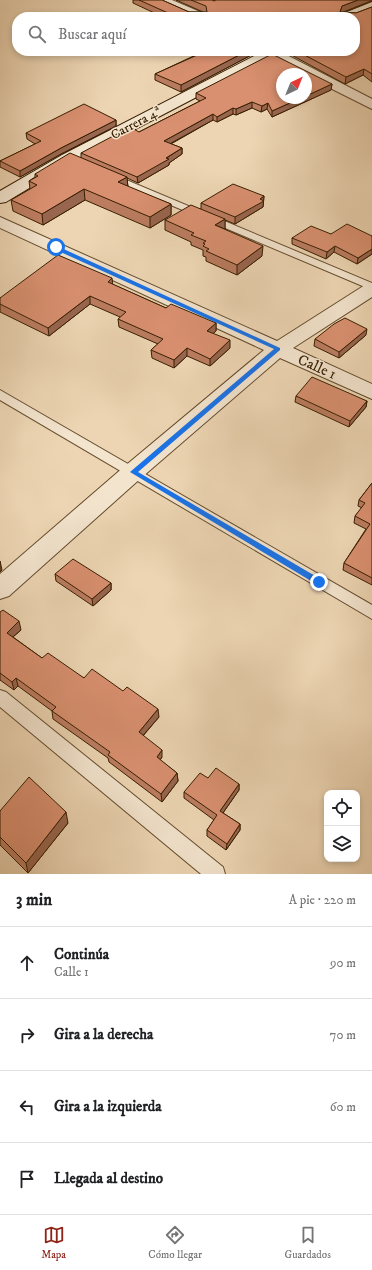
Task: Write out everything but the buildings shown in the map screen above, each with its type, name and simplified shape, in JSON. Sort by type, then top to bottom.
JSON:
[{"type":"street","points":[[162,0],[189,12]]},
{"type":"street","points":[[358,12],[372,6]]},
{"type":"street","name":"Carrera 4ª","points":[[0,198],[68,158],[263,56]]},
{"type":"street","points":[[279,56],[372,105]]},
{"type":"street","points":[[355,95],[372,91]]},
{"type":"street","name":"Calle 1","points":[[0,222],[372,392]]},
{"type":"street","points":[[0,589],[133,472],[278,349],[372,288]]},
{"type":"lane","points":[[68,158],[82,164]]},
{"type":"lane","points":[[104,174],[372,288]]},
{"type":"lane","points":[[0,394],[372,613]]},
{"type":"lane","points":[[0,696],[216,874]]},
{"type":"route","points":[[56,247],[278,349],[133,472],[319,582]]}]
